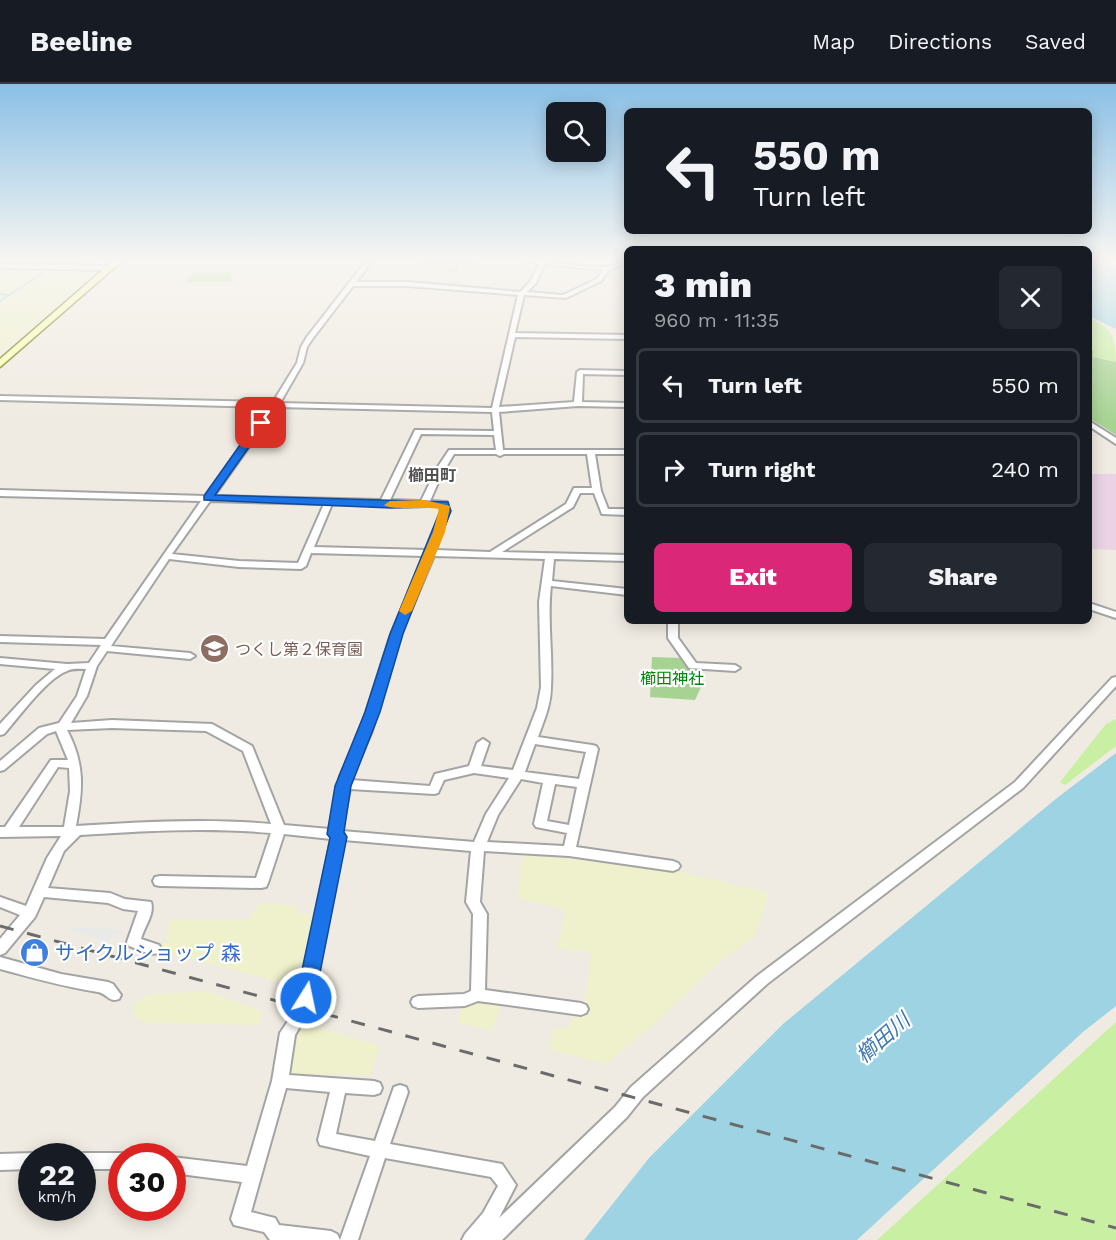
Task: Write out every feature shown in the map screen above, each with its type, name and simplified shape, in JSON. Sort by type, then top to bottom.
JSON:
[{"type":"main road","points":[[0,364],[56,315]]},
{"type":"street","points":[[0,949],[30,912],[56,851],[73,831],[77,765],[71,746],[61,729],[82,696],[92,666],[166,556],[274,404],[300,363],[304,346],[328,315]]},
{"type":"street","points":[[500,454],[495,410],[517,315]]},
{"type":"street","points":[[513,335],[624,338]]},
{"type":"street","points":[[578,404],[580,372],[624,373]]},
{"type":"street","points":[[0,398],[495,410],[578,404],[624,405]]},
{"type":"street","points":[[1092,425],[1116,441]]},
{"type":"street","points":[[384,503],[418,432],[498,433]]},
{"type":"street","points":[[590,451],[597,491],[605,512],[624,512]]},
{"type":"street","points":[[425,503],[430,486],[439,476],[449,454],[624,452]]},
{"type":"street","points":[[491,555],[570,505],[577,490],[597,491]]},
{"type":"street","points":[[0,493],[444,504],[446,511],[396,634],[376,702],[343,786],[337,835],[303,1005],[288,1033],[280,1081],[240,1219],[268,1224],[273,1237],[331,1240]]},
{"type":"street","points":[[166,556],[239,564],[301,566],[329,501]]},
{"type":"street","points":[[307,550],[624,558]]},
{"type":"street","points":[[478,995],[480,914],[473,902],[473,891],[478,848],[492,814],[518,774],[543,708],[546,687],[546,583],[550,556]]},
{"type":"street","points":[[546,583],[624,592]]},
{"type":"street","points":[[1092,607],[1116,615]]},
{"type":"street","points":[[673,624],[673,638],[693,666],[735,668]]},
{"type":"street","points":[[0,639],[105,645],[189,656]]},
{"type":"street","points":[[0,661],[66,667],[92,666]]},
{"type":"street","points":[[0,730],[32,694],[66,667]]},
{"type":"street","points":[[489,1240],[621,1112],[637,1092],[762,980],[1019,784],[1116,681]]},
{"type":"street","points":[[0,767],[43,731],[63,727],[180,725],[208,727],[248,748],[279,829],[261,883],[160,881]]},
{"type":"street","points":[[532,740],[592,749],[569,851]]},
{"type":"street","points":[[474,769],[483,743]]},
{"type":"street","points":[[4,832],[55,763],[70,764]]},
{"type":"street","points":[[343,786],[354,784],[434,790],[439,777],[474,769],[584,784]]},
{"type":"street","points":[[550,779],[540,824],[574,830]]},
{"type":"street","points":[[4,832],[73,831],[170,825],[235,825],[478,848],[569,851],[673,866]]},
{"type":"street","points":[[40,892],[110,898],[123,904],[146,906],[144,920],[138,927],[134,942],[154,949]]},
{"type":"street","points":[[0,902],[30,912]]},
{"type":"street","points":[[0,963],[61,980],[108,988],[114,995]]},
{"type":"street","points":[[418,1002],[465,1000],[478,995],[581,1008]]},
{"type":"street","points":[[280,1081],[374,1088]]},
{"type":"street","points":[[339,1086],[326,1140],[496,1170],[508,1185],[489,1219],[471,1240]]},
{"type":"street","points":[[349,1240],[400,1092]]},
{"type":"street","points":[[0,1162],[18,1161]]},
{"type":"street","points":[[186,1167],[254,1175]]},
{"type":"shaded area","points":[[1092,474],[1116,474],[1116,550],[1092,549]]},
{"type":"shaded area","points":[[73,927],[124,930],[108,941],[71,931]]},
{"type":"green space","points":[[0,315],[44,315],[0,352]]},
{"type":"green space","points":[[1092,320],[1112,335],[1116,362],[1093,357],[1094,351],[1092,350]]},
{"type":"green space","points":[[1092,350],[1094,351],[1093,357],[1116,362],[1116,435],[1092,420]]},
{"type":"green space","name":"櫛田神社","points":[[652,657],[682,658],[703,683],[695,700],[650,697]]},
{"type":"green space","points":[[1116,719],[1116,746],[1065,785],[1060,782],[1106,724]]},
{"type":"green space","points":[[522,857],[660,867],[769,893],[754,937],[721,960],[656,1023],[606,1064],[549,1050],[553,1029],[568,1028],[574,1016],[584,1010],[591,953],[557,948],[566,910],[517,898]]},
{"type":"green space","points":[[259,903],[298,906],[296,913],[320,915],[301,988],[163,951],[171,920],[249,920]]},
{"type":"green space","points":[[204,991],[261,1010],[260,1025],[145,1022],[135,1017],[132,1006],[147,995]]},
{"type":"green space","points":[[476,997],[502,999],[493,1031],[458,1023],[462,1004]]},
{"type":"green space","points":[[301,1022],[380,1046],[370,1075],[289,1074]]},
{"type":"green space","points":[[1116,1022],[1116,1240],[877,1240]]},
{"type":"water","points":[[1092,315],[1116,315],[1116,329],[1092,317]]},
{"type":"water","name":"櫛田川","points":[[1116,753],[1116,1006],[1083,1032],[857,1240],[584,1240],[649,1158],[783,1024],[1057,798]]},
{"type":"railway","points":[[0,926],[1116,1228]]},
{"type":"slow traffic","points":[[390,505],[444,504],[446,511],[405,611]]},
{"type":"place","name":"つくし第２保育園","points":[[214,649]]},
{"type":"place","name":"サイクルショップ 森","points":[[34,953]]},
{"type":"district","name":"櫛田町","points":[[432,475]]},
{"type":"route","points":[[261,423],[207,498],[391,505],[444,504],[446,511],[396,634],[393,650],[366,731],[343,786],[335,834],[338,837],[306,998]]}]
